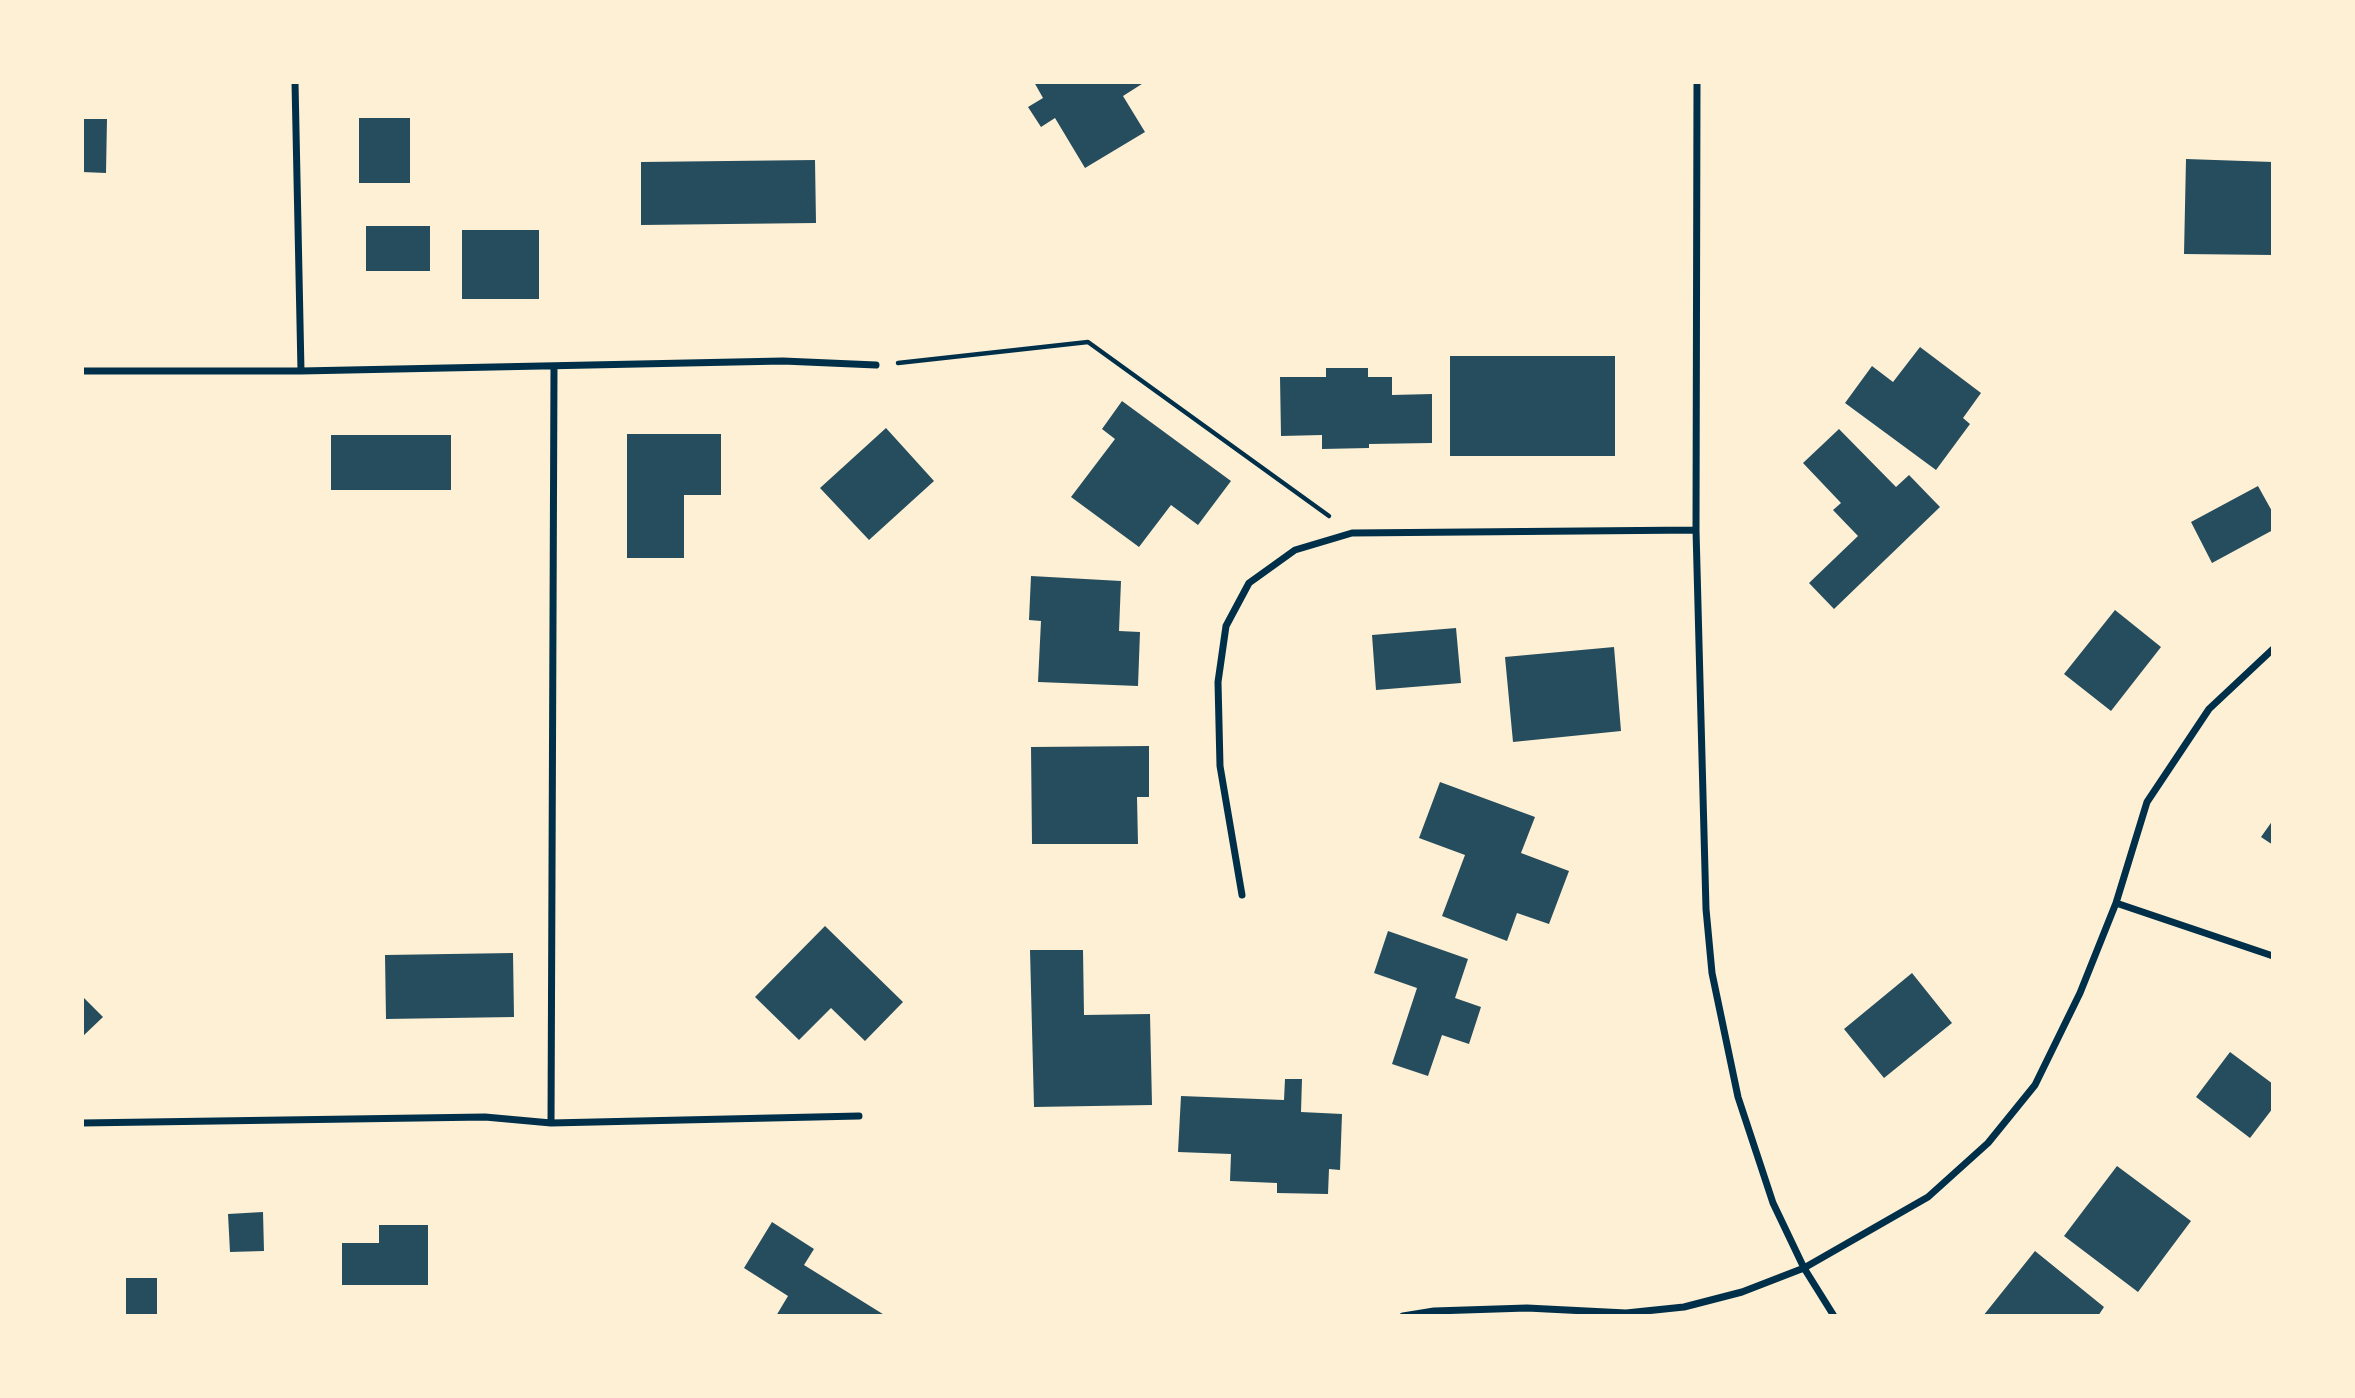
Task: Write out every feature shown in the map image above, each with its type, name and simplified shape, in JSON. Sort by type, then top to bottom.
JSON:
[{"type":"street","points":[[295,82],[301,371]]},
{"type":"street","points":[[1697,82],[1696,530],[1706,909],[1712,974],[1738,1097],[1773,1203],[1804,1268],[1834,1316]]},
{"type":"street","points":[[82,371],[301,371],[783,361],[876,365]]},
{"type":"street","points":[[551,1123],[554,366]]},
{"type":"street","points":[[1242,895],[1220,765],[1218,682],[1226,626],[1249,583],[1295,550],[1352,533],[1696,530]]},
{"type":"street","points":[[1403,1316],[1434,1311],[1527,1308],[1626,1312],[1684,1307],[1742,1293],[1804,1268],[1928,1197],[1989,1143],[2035,1085],[2080,993],[2116,903],[2147,802],[2209,709],[2273,649]]},
{"type":"street","points":[[2116,903],[2273,956]]},
{"type":"street","points":[[82,1123],[485,1117],[551,1123],[859,1116]]},
{"type":"path","points":[[876,365],[1088,342],[1352,533]]},
{"type":"building","points":[[1034,82],[1145,82],[1123,96],[1145,132],[1085,168],[1055,118],[1041,127],[1028,107],[1043,98]]},
{"type":"building","points":[[359,118],[410,118],[410,183],[359,183]]},
{"type":"building","points":[[82,119],[107,119],[106,173],[82,172]]},
{"type":"building","points":[[2186,159],[2273,162],[2273,255],[2184,254]]},
{"type":"building","points":[[815,160],[816,223],[641,225],[641,162]]},
{"type":"building","points":[[366,226],[430,226],[430,271],[366,271]]},
{"type":"building","points":[[462,230],[539,230],[539,299],[462,299]]},
{"type":"building","points":[[1920,347],[1981,393],[1963,418],[1970,424],[1936,470],[1845,403],[1872,366],[1893,382]]},
{"type":"building","points":[[1450,356],[1615,356],[1615,456],[1450,456]]},
{"type":"building","points":[[1326,368],[1368,368],[1368,377],[1392,377],[1392,395],[1432,394],[1432,443],[1369,444],[1369,448],[1322,449],[1322,435],[1281,436],[1280,377],[1326,377]]},
{"type":"building","points":[[1122,401],[1231,481],[1198,525],[1171,505],[1139,547],[1071,497],[1115,439],[1102,429]]},
{"type":"building","points":[[886,428],[934,481],[869,540],[820,488]]},
{"type":"building","points":[[1839,429],[1896,487],[1909,475],[1940,507],[1834,609],[1809,583],[1858,536],[1833,510],[1841,503],[1803,463]]},
{"type":"building","points":[[627,434],[721,434],[721,495],[684,495],[684,558],[627,558]]},
{"type":"building","points":[[331,435],[451,435],[451,490],[331,490]]},
{"type":"building","points":[[2258,486],[2273,513],[2273,530],[2212,563],[2191,522]]},
{"type":"building","points":[[1031,576],[1121,581],[1119,631],[1140,632],[1138,686],[1038,682],[1041,621],[1029,620]]},
{"type":"building","points":[[2115,610],[2161,647],[2111,711],[2064,674]]},
{"type":"building","points":[[1456,628],[1461,683],[1376,690],[1372,635]]},
{"type":"building","points":[[1614,647],[1621,731],[1513,742],[1505,657]]},
{"type":"building","points":[[1149,746],[1149,797],[1137,797],[1138,844],[1032,844],[1031,747]]},
{"type":"building","points":[[1440,782],[1535,817],[1521,853],[1569,871],[1549,924],[1517,913],[1507,941],[1442,916],[1465,855],[1419,838]]},
{"type":"building","points":[[2273,820],[2273,845],[2261,837]]},
{"type":"building","points":[[825,926],[903,1002],[865,1041],[831,1008],[799,1040],[755,997]]},
{"type":"building","points":[[1388,931],[1468,959],[1455,998],[1481,1007],[1469,1044],[1442,1035],[1428,1076],[1392,1064],[1417,988],[1374,973]]},
{"type":"building","points":[[1030,950],[1083,950],[1084,1015],[1150,1014],[1152,1105],[1034,1107]]},
{"type":"building","points":[[513,953],[514,1017],[386,1019],[385,955]]},
{"type":"building","points":[[1912,973],[1952,1023],[1884,1078],[1844,1029]]},
{"type":"building","points":[[82,996],[103,1017],[82,1037]]},
{"type":"building","points":[[2230,1052],[2273,1084],[2273,1108],[2250,1138],[2196,1097]]},
{"type":"building","points":[[1285,1079],[1302,1079],[1301,1112],[1342,1114],[1340,1170],[1329,1169],[1328,1194],[1277,1193],[1277,1183],[1230,1181],[1231,1154],[1178,1152],[1181,1096],[1284,1100]]},
{"type":"building","points":[[2117,1166],[2191,1221],[2138,1292],[2064,1236]]},
{"type":"building","points":[[263,1212],[264,1251],[230,1252],[228,1214]]},
{"type":"building","points":[[772,1222],[814,1249],[804,1265],[886,1316],[776,1316],[788,1296],[744,1268]]},
{"type":"building","points":[[379,1225],[428,1225],[428,1285],[342,1285],[342,1243],[379,1243]]},
{"type":"building","points":[[2035,1251],[2104,1307],[2098,1316],[1983,1316]]},
{"type":"building","points":[[126,1278],[157,1278],[157,1316],[126,1316]]}]
